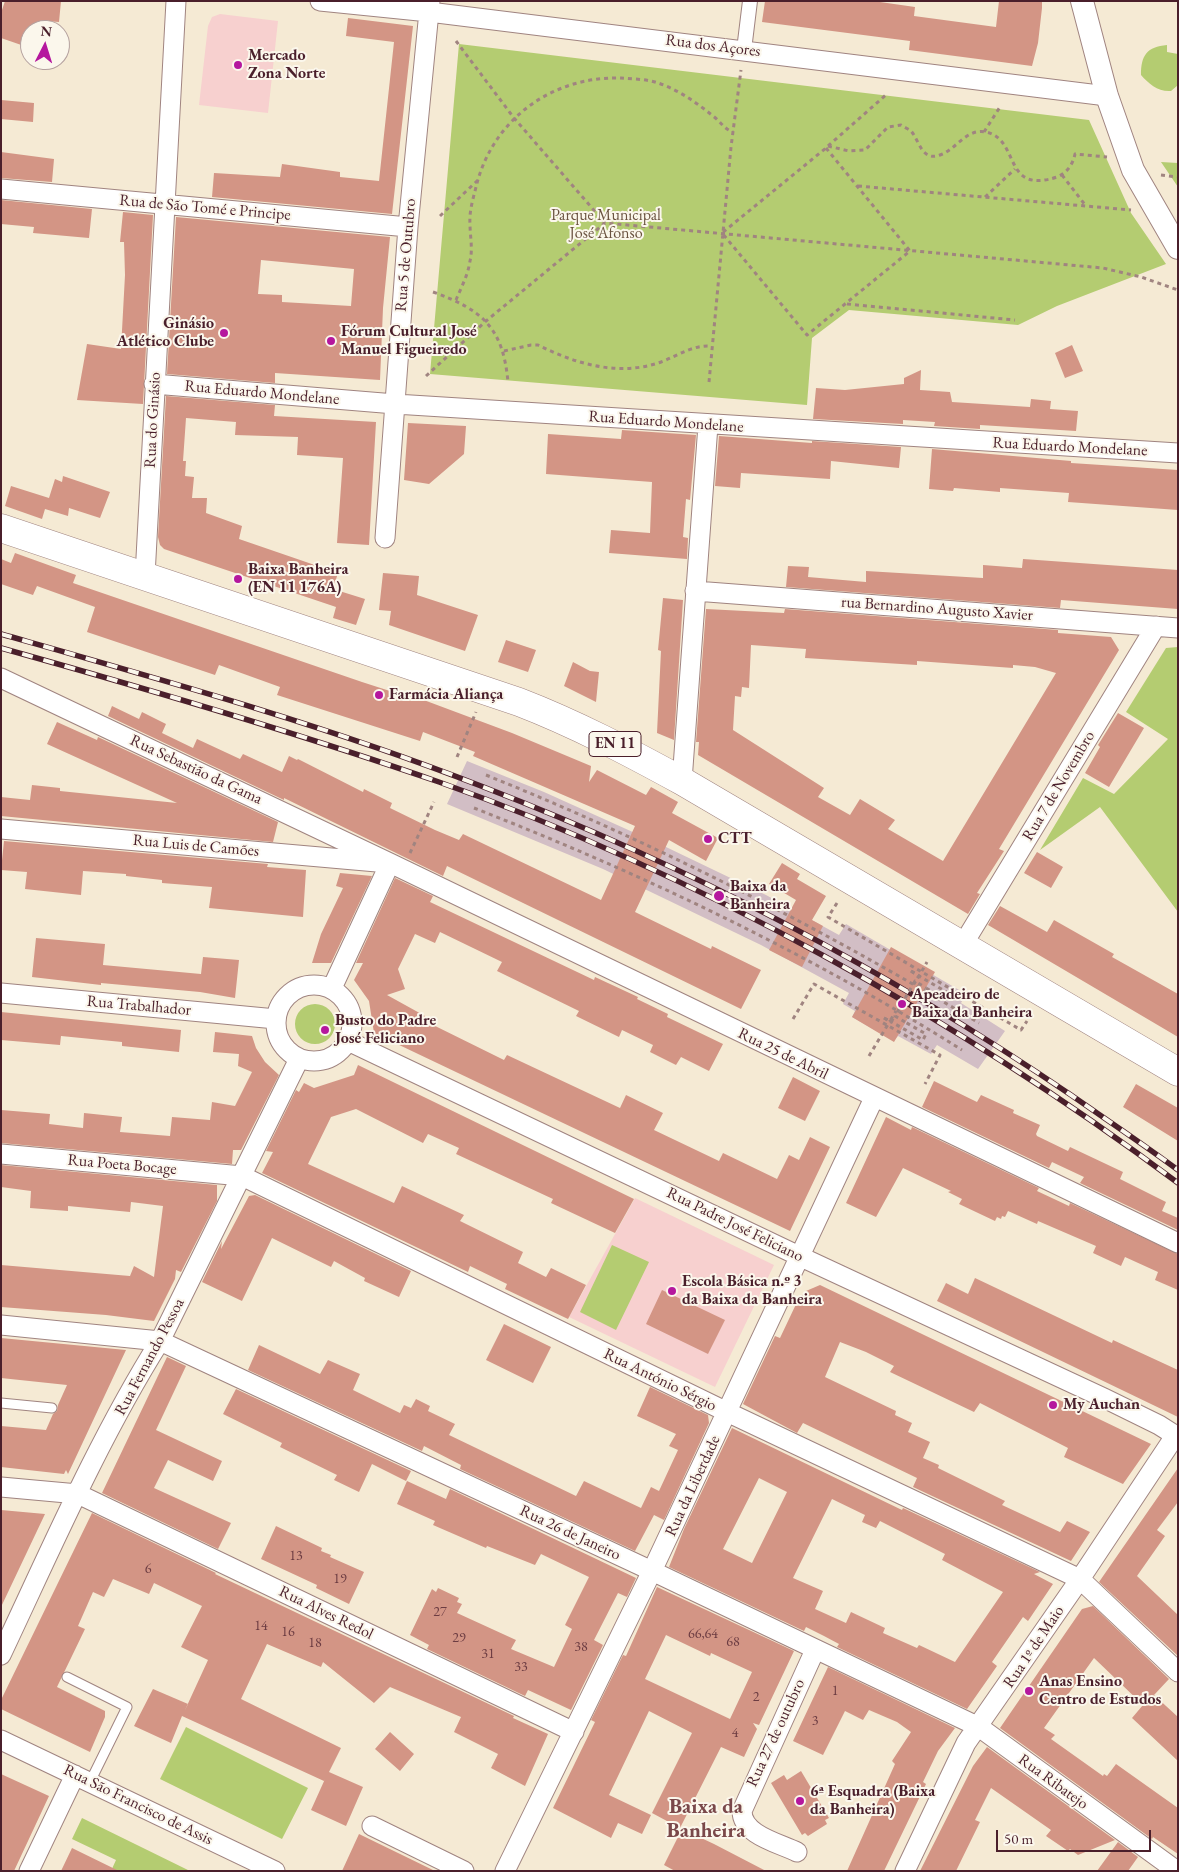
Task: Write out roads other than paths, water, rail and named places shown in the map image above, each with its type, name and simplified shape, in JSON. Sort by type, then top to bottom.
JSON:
[{"type":"main road","name":"EN 11","points":[[1,528],[484,690],[560,718],[622,748],[682,781],[1178,1072]]},
{"type":"street","name":"Rua do Ginásio","points":[[145,576],[176,1]]},
{"type":"street","name":"Rua dos Açores","points":[[320,1],[430,6],[744,50],[1107,96]]},
{"type":"street","points":[[744,50],[750,1]]},
{"type":"street","points":[[1082,1],[1107,96],[1133,170],[1178,248]]},
{"type":"street","name":"Rua 5 de Outubro","points":[[385,538],[408,227],[430,6]]},
{"type":"street","name":"Rua de São Tomé e Principe","points":[[1,189],[408,227]]},
{"type":"street","name":"Rua Eduardo Mondelane","points":[[154,384],[395,404],[1178,453]]},
{"type":"street","points":[[682,781],[708,424]]},
{"type":"street","name":"rua Bernardino Augusto Xavier","points":[[695,591],[1178,628]]},
{"type":"street","name":"Rua 7 de Novembro","points":[[962,946],[1156,626]]},
{"type":"street","name":"Rua Sebastião da Gama","points":[[1,678],[399,861]]},
{"type":"street","name":"Rua Luis de Camões","points":[[1,829],[399,861]]},
{"type":"street","points":[[332,988],[399,861]]},
{"type":"street","name":"Rua 25 de Abril","points":[[399,861],[874,1098],[1178,1243]]},
{"type":"street","points":[[307,985],[320,985],[332,988],[342,996],[349,1006],[352,1029],[348,1041],[332,1057],[321,1061],[300,1059],[288,1051],[281,1042],[276,1020],[279,1007],[286,997],[296,989],[307,985]]},
{"type":"street","name":"Rua Trabalhador","points":[[1,993],[276,1020]]},
{"type":"street","name":"Rua Padre José Feliciano","points":[[348,1041],[799,1256],[1112,1402],[1177,1435]]},
{"type":"street","name":"Rua Fernando Pessoa","points":[[1,1655],[6,1631],[140,1373],[160,1341],[300,1059]]},
{"type":"street","name":"Rua da Liberdade","points":[[506,1871],[652,1571],[874,1098]]},
{"type":"street","name":"Rua Poeta Bocage","points":[[1,1154],[242,1176]]},
{"type":"street","name":"Rua António Sérgio","points":[[242,1176],[727,1412],[1080,1579],[1178,1672]]},
{"type":"street","name":"Rua 26 de Janeiro","points":[[1,1325],[160,1341],[652,1571],[978,1728]]},
{"type":"street","name":"Rua 1º de Maio","points":[[905,1871],[966,1743],[1177,1435]]},
{"type":"street","points":[[1,1487],[78,1494]]},
{"type":"street","name":"Rua Alves Redol","points":[[78,1494],[574,1732]]},
{"type":"street","name":"Rua 27 de outubro","points":[[798,1852],[749,1829],[742,1818],[744,1802],[815,1650]]},
{"type":"street","name":"Rua Ribatejo","points":[[978,1728],[1166,1868]]},
{"type":"street","name":"Rua São Francisco de Assis","points":[[1,1740],[275,1871]]},
{"type":"street","points":[[29,1871],[83,1779]]},
{"type":"street","points":[[372,1826],[464,1871]]},
{"type":"lane","points":[[1,1403],[52,1408]]},
{"type":"lane","points":[[67,1677],[127,1707],[83,1779]]},
{"type":"railway","points":[[1,634],[243,704],[363,743],[481,786],[635,850],[785,924],[858,963],[930,1005],[1071,1095],[1178,1170]]},
{"type":"railway","points":[[1,648],[221,712],[439,782],[536,819],[632,860],[728,906],[823,955],[916,1008],[1007,1064],[1178,1183]]},
{"type":"place","name":"Mercado Zona Norte","points":[[238,65]]},
{"type":"place","name":"Ginásio Atlético Clube","points":[[224,333]]},
{"type":"place","name":"Fórum Cultural José Manuel Figueiredo","points":[[331,341]]},
{"type":"place","name":"Baixa Banheira (EN 11 176A)","points":[[238,579]]},
{"type":"place","name":"Farmácia Aliança","points":[[379,695]]},
{"type":"place","name":"CTT","points":[[708,839]]},
{"type":"place","name":"Baixa da Banheira","points":[[719,896]]},
{"type":"place","name":"Apeadeiro de Baixa da Banheira","points":[[902,1004]]},
{"type":"place","name":"Busto do Padre José Feliciano","points":[[325,1030]]},
{"type":"place","name":"Escola Básica n.º 3 da Baixa da Banheira","points":[[672,1291]]},
{"type":"place","name":"My Auchan","points":[[1053,1405]]},
{"type":"place","name":"Anas Ensino Centro de Estudos","points":[[1029,1691]]},
{"type":"place","name":"6ª Esquadra (Baixa da Banheira)","points":[[800,1801]]},
{"type":"district","name":"Baixa da Banheira","points":[[706,1819]]},
{"type":"park label","name":"Parque Municipal José Afonso","points":[[606,225]]}]
